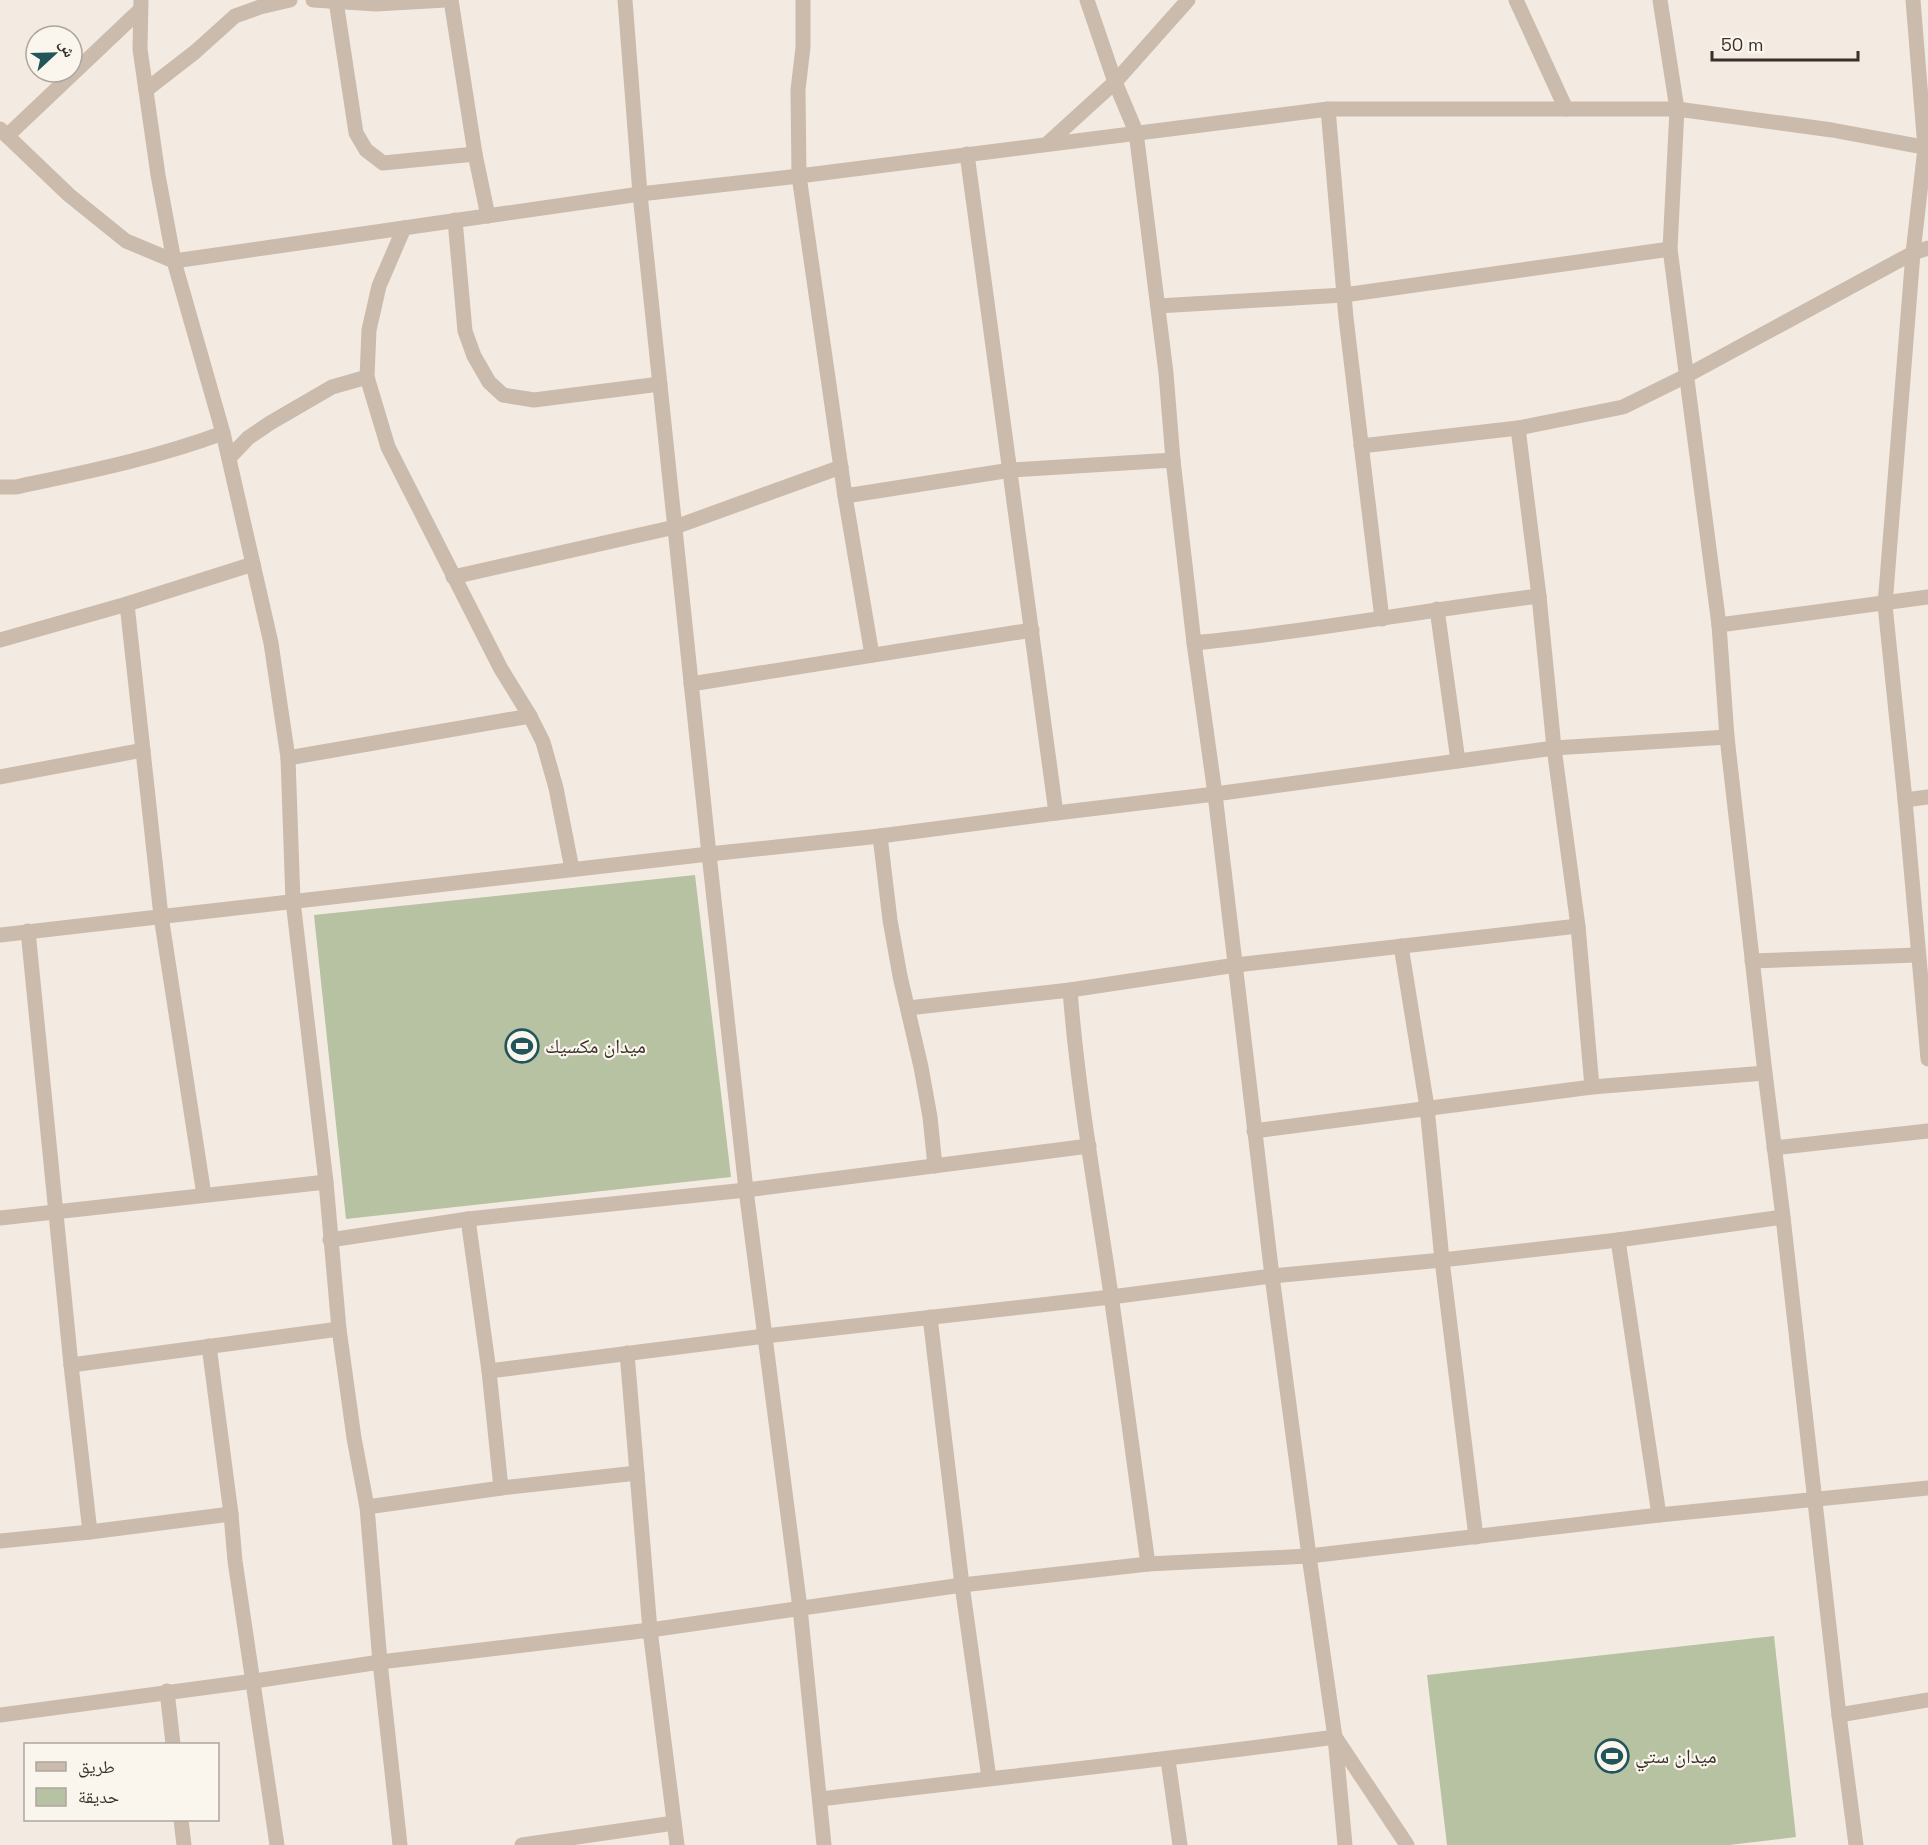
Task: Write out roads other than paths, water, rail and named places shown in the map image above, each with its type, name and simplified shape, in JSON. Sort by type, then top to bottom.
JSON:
[{"type":"street","points":[[146,90],[195,52],[235,16],[290,0]]},
{"type":"street","points":[[313,0],[376,4],[446,0]]},
{"type":"street","points":[[451,0],[475,154],[488,216]]},
{"type":"street","points":[[625,0],[640,194],[709,854],[746,1190],[800,1608],[824,1845]]},
{"type":"street","points":[[803,0],[803,47],[798,90],[800,176],[845,496],[872,655]]},
{"type":"street","points":[[1087,0],[1115,82],[1136,132],[1166,373],[1173,460],[1194,643],[1215,794],[1254,1131],[1308,1556],[1335,1737],[1346,1845]]},
{"type":"street","points":[[1048,143],[1115,82],[1188,0]]},
{"type":"street","points":[[1516,0],[1566,109]]},
{"type":"street","points":[[1660,0],[1677,109],[1670,249],[1719,625],[1727,737],[1752,961],[1856,1845]]},
{"type":"street","points":[[1913,0],[1926,148],[1921,250],[1885,604],[1928,1059]]},
{"type":"street","points":[[336,2],[356,132],[366,150],[382,163],[475,154]]},
{"type":"street","points":[[141,5],[140,49],[174,261],[229,458],[271,643],[288,758],[293,901],[326,1182],[339,1329],[354,1438],[367,1507],[380,1662],[400,1845]]},
{"type":"street","points":[[141,5],[4,132],[69,195],[126,241],[174,261],[640,194],[1328,109],[1677,109],[1811,127],[1926,148]]},
{"type":"street","points":[[1328,109],[1344,295],[1382,619]]},
{"type":"street","points":[[967,154],[1056,813]]},
{"type":"street","points":[[455,220],[465,331],[474,356],[489,382],[503,395],[534,400],[660,384]]},
{"type":"street","points":[[404,228],[379,286],[369,330],[367,377],[388,447],[453,578],[543,742],[556,788],[573,869]]},
{"type":"street","points":[[1158,306],[1344,295],[1670,249]]},
{"type":"street","points":[[1361,446],[1518,428],[1617,409],[1636,402],[1686,376],[1921,250]]},
{"type":"street","points":[[229,458],[248,438],[270,423],[332,387],[367,377]]},
{"type":"street","points":[[1518,428],[1539,596],[1554,748],[1578,926],[1592,1087]]},
{"type":"street","points":[[0,487],[26,485],[140,459],[177,450],[223,433]]},
{"type":"street","points":[[845,496],[1011,470],[1173,460]]},
{"type":"street","points":[[453,578],[675,527],[841,467]]},
{"type":"street","points":[[0,640],[127,604],[253,564]]},
{"type":"street","points":[[1194,643],[1279,635],[1437,609],[1539,596]]},
{"type":"street","points":[[1719,625],[1928,597]]},
{"type":"street","points":[[127,604],[161,916],[204,1195]]},
{"type":"street","points":[[1437,609],[1458,761]]},
{"type":"street","points":[[691,684],[1032,630]]},
{"type":"street","points":[[288,758],[530,716]]},
{"type":"street","points":[[0,935],[880,836],[1554,748],[1727,737]]},
{"type":"street","points":[[0,777],[143,750]]},
{"type":"street","points":[[1905,800],[1928,797]]},
{"type":"street","points":[[880,836],[890,920],[923,1077],[935,1166]]},
{"type":"street","points":[[908,1008],[1070,990],[1236,965],[1578,926]]},
{"type":"street","points":[[28,931],[90,1532]]},
{"type":"street","points":[[1401,946],[1427,1107],[1442,1260],[1476,1537]]},
{"type":"street","points":[[1752,961],[1918,955]]},
{"type":"street","points":[[1070,990],[1075,1054],[1148,1564]]},
{"type":"street","points":[[1254,1131],[1592,1087],[1765,1073]]},
{"type":"street","points":[[1774,1148],[1928,1131]]},
{"type":"street","points":[[330,1240],[468,1219],[746,1190],[1089,1146]]},
{"type":"street","points":[[0,1218],[326,1182]]},
{"type":"street","points":[[489,1371],[1272,1276],[1618,1240],[1783,1216]]},
{"type":"street","points":[[468,1219],[489,1371],[501,1488]]},
{"type":"street","points":[[1618,1240],[1659,1515]]},
{"type":"street","points":[[930,1317],[962,1585],[989,1778]]},
{"type":"street","points":[[71,1365],[339,1329]]},
{"type":"street","points":[[209,1346],[235,1560],[277,1845]]},
{"type":"street","points":[[627,1353],[650,1630],[677,1845]]},
{"type":"street","points":[[367,1507],[501,1488],[637,1473]]},
{"type":"street","points":[[0,1715],[380,1662],[650,1630],[962,1585],[1148,1564],[1308,1556],[1659,1515],[1928,1488]]},
{"type":"street","points":[[0,1541],[231,1514]]},
{"type":"street","points":[[167,1691],[173,1743]]},
{"type":"street","points":[[1839,1715],[1928,1700]]},
{"type":"street","points":[[820,1799],[989,1778],[1168,1760],[1335,1737]]},
{"type":"street","points":[[1335,1737],[1407,1845]]},
{"type":"street","points":[[1168,1760],[1180,1845]]},
{"type":"street","points":[[181,1821],[184,1845]]},
{"type":"street","points":[[522,1845],[674,1824]]},
{"type":"place","name":"ميدان مكسيك","points":[[522,1046]]},
{"type":"place","name":"ميدان ستي","points":[[1612,1756]]}]
